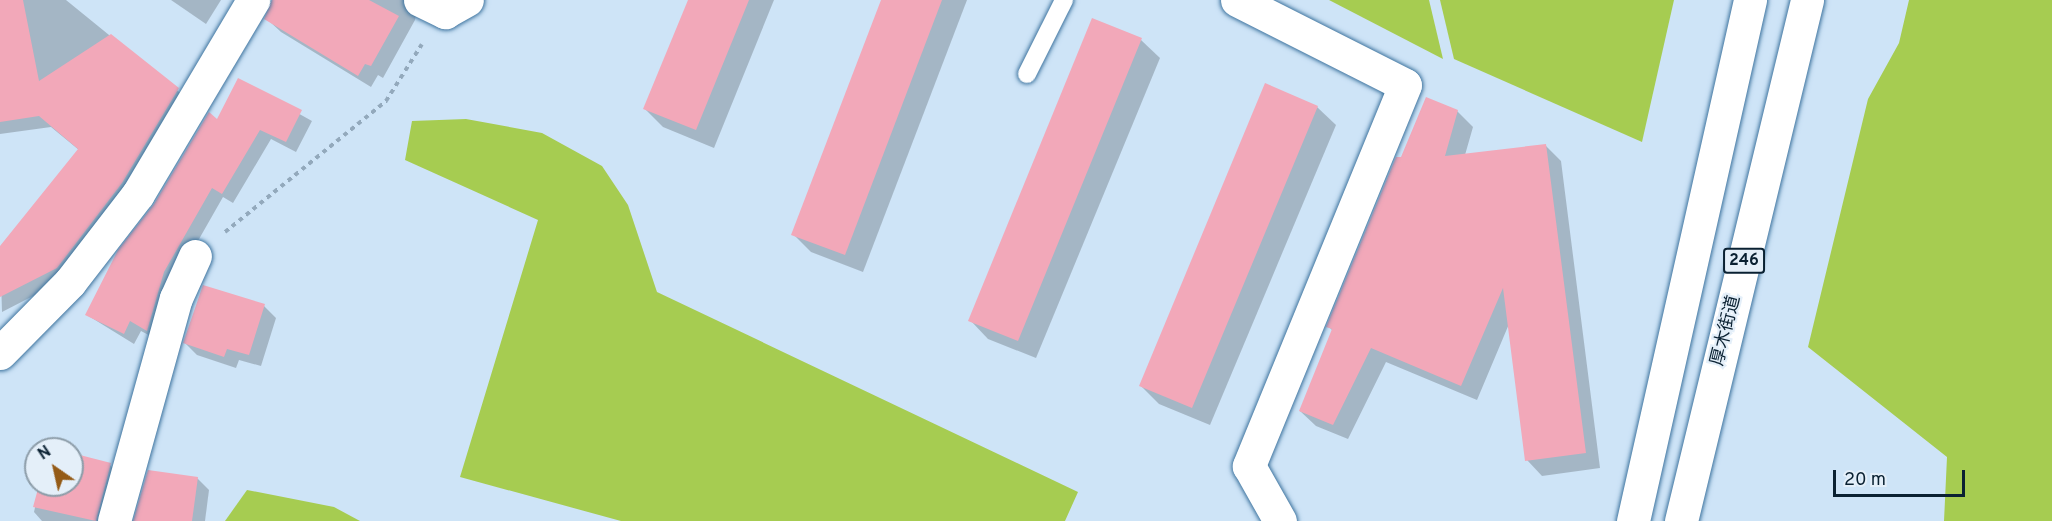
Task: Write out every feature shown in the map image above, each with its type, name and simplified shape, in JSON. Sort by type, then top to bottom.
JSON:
[{"type":"main road","points":[[0,353],[70,282],[138,194],[253,0]]},
{"type":"main road","points":[[1237,0],[1405,85],[1249,466],[1280,521]]},
{"type":"main road","points":[[1633,521],[1750,0]]},
{"type":"main road","name":"厚木街道","points":[[1681,521],[1807,0]]},
{"type":"main road","points":[[114,521],[176,298],[195,256]]},
{"type":"lane","points":[[1027,74],[1064,0]]},
{"type":"path","points":[[195,256],[386,101],[444,4]]},
{"type":"green space","points":[[1329,0],[1429,0],[1443,59]]},
{"type":"green space","points":[[1440,0],[1674,0],[1642,142],[1454,59]]},
{"type":"green space","points":[[1909,0],[2052,0],[2052,521],[1944,521],[1947,457],[1808,347],[1868,99],[1899,43]]},
{"type":"green space","points":[[466,119],[542,133],[602,166],[628,205],[657,292],[1078,492],[1065,521],[621,521],[460,477],[538,220],[405,160],[412,121]]},
{"type":"green space","points":[[247,490],[334,507],[360,521],[225,521]]},
{"type":"building","points":[[0,0],[23,0],[39,81],[111,34],[179,88],[122,183],[57,268],[0,297],[0,246],[78,149],[39,116],[0,122]]},
{"type":"building","points":[[272,0],[369,0],[399,16],[371,66],[365,64],[358,76],[264,19]]},
{"type":"building","points":[[688,0],[749,0],[696,130],[643,109]]},
{"type":"building","points":[[881,0],[942,0],[845,255],[791,235]]},
{"type":"building","points":[[1092,18],[1142,38],[1018,341],[968,321]]},
{"type":"building","points":[[238,78],[302,110],[286,142],[260,130],[222,194],[212,188],[164,272],[147,331],[130,321],[124,334],[85,315],[118,250],[154,204],[209,112],[217,119]]},
{"type":"building","points":[[1265,83],[1318,106],[1192,408],[1139,386]]},
{"type":"building","points":[[1426,97],[1458,110],[1445,156],[1546,144],[1586,453],[1525,461],[1503,288],[1461,386],[1371,348],[1333,425],[1299,411],[1332,329],[1326,327],[1396,157],[1401,157]]},
{"type":"building","points":[[203,285],[265,304],[249,355],[227,349],[224,357],[183,343]]},
{"type":"building","points":[[84,456],[111,463],[96,521],[33,507],[36,497],[84,497]]},
{"type":"building","points":[[148,470],[198,477],[192,521],[133,521]]}]
